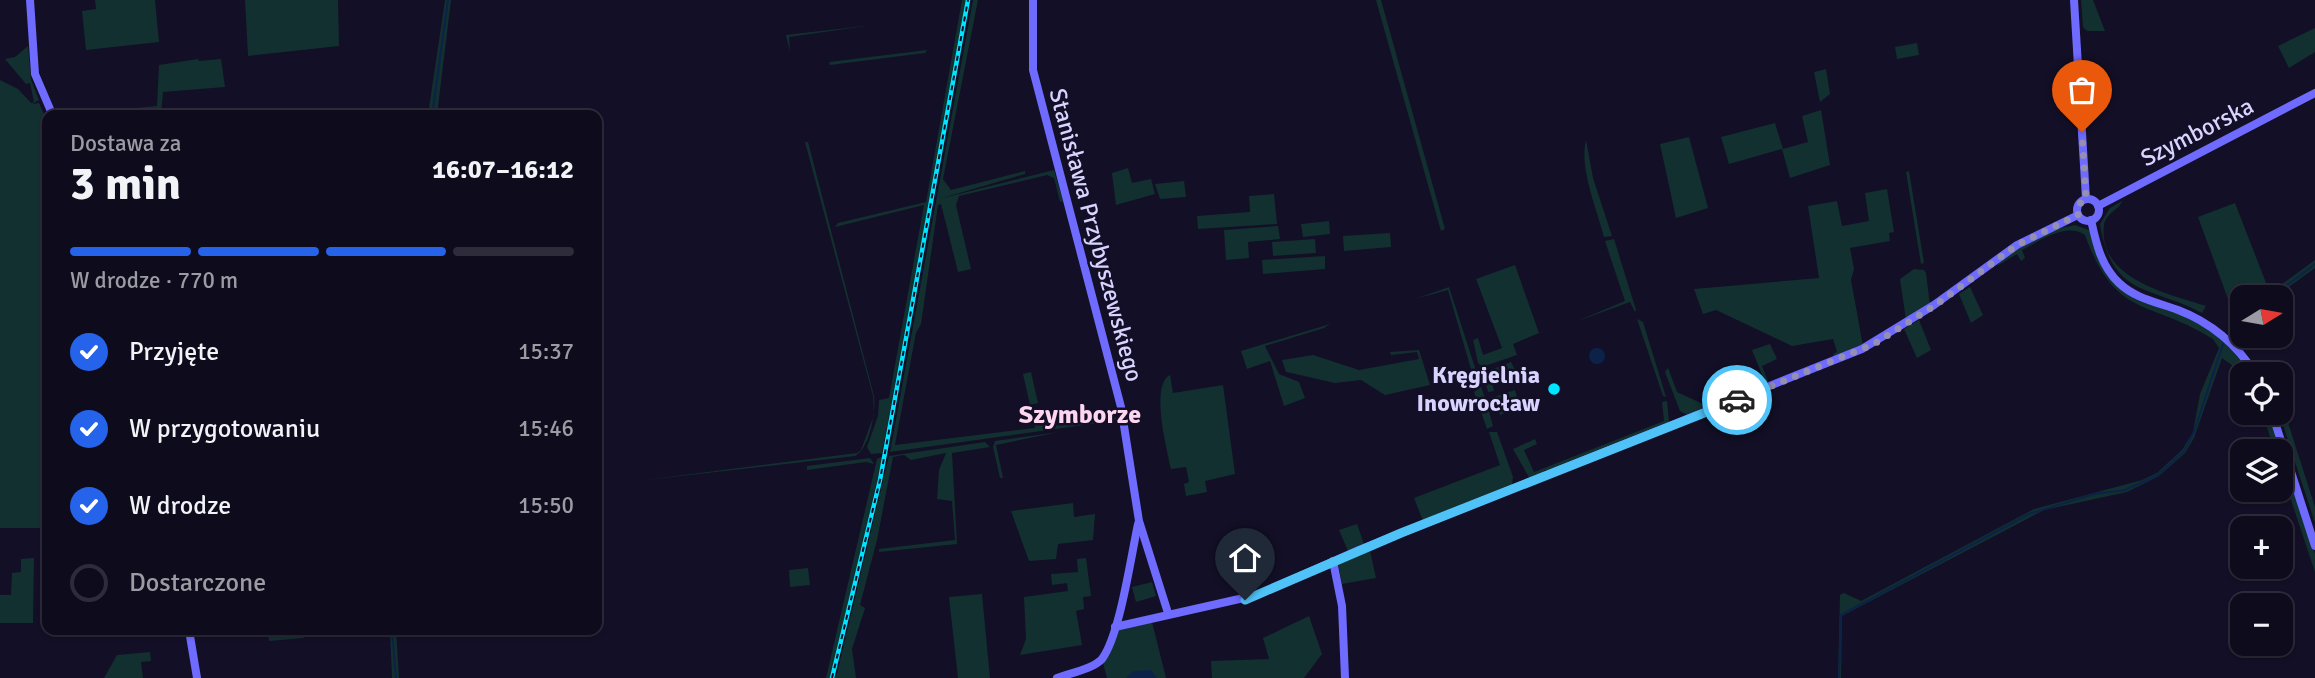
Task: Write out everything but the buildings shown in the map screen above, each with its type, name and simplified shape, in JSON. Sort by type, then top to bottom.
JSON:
[{"type":"street","points":[[30,0],[35,74],[50,110]]},
{"type":"street","name":"Stanisława Przybyszewskiego","points":[[1033,0],[1033,70],[1121,407],[1139,521],[1168,613]]},
{"type":"street","points":[[2074,0],[2086,199]]},
{"type":"street","name":"Szymborska","points":[[2098,206],[2315,93]]},
{"type":"street","points":[[2086,199],[2098,206],[2097,215],[2091,220]]},
{"type":"street","points":[[2078,215],[2078,205],[2086,199]]},
{"type":"street","points":[[1115,627],[1168,613],[1245,600],[1333,561],[1862,349],[1934,306],[2017,245],[2078,215],[2091,220]]},
{"type":"street","points":[[2091,220],[2102,258],[2118,282],[2142,298],[2207,324],[2235,348],[2246,362]]},
{"type":"street","points":[[2276,425],[2315,546]]},
{"type":"street","name":"Stanisława Przybyszewskiego","points":[[1057,678],[1101,660],[1115,627],[1139,521]]},
{"type":"street","points":[[1333,561],[1342,606],[1345,678]]},
{"type":"street","points":[[190,635],[197,678]]},
{"type":"green space","points":[[95,0],[155,0],[159,42],[86,50],[82,11],[96,9]]},
{"type":"green space","points":[[245,0],[338,0],[339,46],[248,56]]},
{"type":"green space","points":[[445,0],[451,0],[438,110],[429,110]]},
{"type":"green space","points":[[962,0],[967,0],[882,453],[871,454],[867,447],[878,416],[879,400],[889,398],[924,205],[835,227],[838,223],[926,202]]},
{"type":"green space","points":[[973,0],[978,0],[943,179],[951,190],[1025,171],[1025,174],[939,199],[1054,170],[1063,201],[1060,202],[1054,178],[1047,175],[959,196],[956,205],[971,269],[958,272],[941,204],[938,205],[921,324],[916,333],[895,445],[1035,428],[1033,416],[1042,415],[1045,427],[1119,417],[1120,420],[890,452]]},
{"type":"green space","points":[[1376,0],[1381,0],[1445,229],[1441,231]]},
{"type":"green space","points":[[2081,0],[2093,0],[2105,31],[2087,31],[2083,27]]},
{"type":"green space","points":[[873,25],[789,37],[790,52],[786,35]]},
{"type":"green space","points":[[2315,28],[2315,52],[2289,68],[2278,46]]},
{"type":"green space","points":[[1917,43],[1919,55],[1897,59],[1895,47]]},
{"type":"green space","points":[[28,46],[31,80],[39,100],[32,104],[39,103],[42,110],[42,528],[0,528],[0,80],[18,89],[31,103],[34,102],[30,83],[26,84],[5,59],[15,57]]},
{"type":"green space","points":[[927,50],[925,53],[830,65],[829,62]]},
{"type":"green space","points":[[198,59],[221,59],[225,87],[163,92],[161,110],[115,110],[157,106],[159,65]]},
{"type":"green space","points":[[1826,69],[1830,94],[1820,102],[1814,72]]},
{"type":"green space","points":[[1821,110],[1830,165],[1790,178],[1782,149],[1729,164],[1721,137],[1775,123],[1783,149],[1808,142],[1802,116]]},
{"type":"green space","points":[[1689,137],[1708,208],[1676,218],[1660,144]]},
{"type":"green space","points":[[1586,140],[1593,178],[1612,236],[1604,237],[1590,189],[1584,151]]},
{"type":"green space","points":[[805,142],[808,142],[874,396],[874,412],[873,396]]},
{"type":"green space","points":[[1128,168],[1132,183],[1151,179],[1155,194],[1116,205],[1112,173]]},
{"type":"green space","points":[[1909,171],[1924,263],[1921,264],[1906,172]]},
{"type":"green space","points":[[1184,181],[1186,197],[1160,199],[1155,184]]},
{"type":"green space","points":[[1887,189],[1894,232],[1889,233],[1890,241],[1850,248],[1854,269],[1851,280],[1863,346],[1835,357],[1833,354],[1837,352],[1833,339],[1792,346],[1716,310],[1703,314],[1694,289],[1819,278],[1808,206],[1837,201],[1842,226],[1869,221],[1865,193]]},
{"type":"green space","points":[[1274,194],[1277,224],[1198,229],[1197,216],[1250,212],[1249,196]]},
{"type":"green space","points":[[2122,201],[2107,217],[2104,225],[2105,243],[2112,259],[2138,281],[2206,306],[2202,313],[2136,286],[2114,265],[2106,248],[2100,224],[2110,208]]},
{"type":"green space","points":[[2235,203],[2267,285],[2230,285],[2230,305],[2198,217]]},
{"type":"green space","points":[[1329,221],[1330,234],[1303,237],[1301,224]]},
{"type":"green space","points":[[2075,225],[2089,230],[2097,254],[2113,281],[2206,327],[2243,362],[2230,364],[2222,358],[2194,438],[2185,453],[2159,476],[2127,492],[2044,510],[1842,616],[1841,678],[1838,678],[1840,595],[1844,593],[1861,601],[2034,509],[2142,480],[2157,473],[2182,450],[2193,432],[2200,394],[2219,348],[2213,339],[2122,295],[2097,262],[2085,235],[2078,232],[2053,234],[2022,250],[2025,258],[2021,261],[2017,254],[1997,266],[2011,251],[2054,230]]},
{"type":"green space","points":[[1278,226],[1280,239],[1248,242],[1249,258],[1226,260],[1224,230]]},
{"type":"green space","points":[[1390,233],[1391,247],[1344,251],[1343,236]]},
{"type":"green space","points":[[1315,239],[1316,253],[1273,256],[1272,242]]},
{"type":"green space","points":[[1614,239],[1636,310],[1635,312],[1630,302],[1575,322],[1625,301],[1605,241]]},
{"type":"green space","points":[[1325,256],[1325,269],[1263,274],[1262,260]]},
{"type":"green space","points":[[2315,260],[2315,268],[2292,285],[2281,285]]},
{"type":"green space","points":[[1515,265],[1539,333],[1513,344],[1517,355],[1482,367],[1478,363],[1473,340],[1478,338],[1483,355],[1502,348],[1476,279]]},
{"type":"green space","points":[[1914,269],[1924,270],[1926,273],[1930,306],[1906,320],[1900,279]]},
{"type":"green space","points":[[1449,287],[1493,426],[1487,429],[1474,392],[1477,390],[1448,290],[1415,299]]},
{"type":"green space","points":[[1970,287],[1983,315],[1971,323],[1959,294]]},
{"type":"green space","points":[[1637,319],[1643,322],[1666,397],[1663,396]]},
{"type":"green space","points":[[1919,320],[1931,350],[1917,358],[1904,329]]},
{"type":"green space","points":[[1330,324],[1265,346],[1279,374],[1299,382],[1305,398],[1284,406],[1270,361],[1247,369],[1241,351]]},
{"type":"green space","points":[[1770,344],[1777,359],[1762,366],[1768,381],[1765,382],[1752,350]]},
{"type":"green space","points":[[1419,350],[1430,385],[1385,395],[1361,380],[1335,383],[1286,372],[1282,360],[1313,355],[1359,370],[1419,359],[1417,352],[1391,355],[1390,352]]},
{"type":"green space","points":[[1511,362],[1515,370],[1491,379],[1494,391],[1488,392],[1483,373]]},
{"type":"green space","points":[[1668,368],[1677,392],[1703,404],[1705,409],[1689,416],[1680,411],[1665,372]]},
{"type":"green space","points":[[1031,372],[1038,403],[1030,405],[1023,374]]},
{"type":"green space","points":[[1170,375],[1173,393],[1223,385],[1235,474],[1205,481],[1207,492],[1186,496],[1184,484],[1189,482],[1186,467],[1171,469],[1160,404],[1164,381]]},
{"type":"green space","points":[[1515,390],[1520,407],[1500,415],[1494,397]]},
{"type":"green space","points":[[1667,401],[1669,422],[1549,471],[1544,470],[1545,473],[1530,479],[1513,449],[1535,439],[1537,444],[1524,450],[1534,472],[1664,421],[1662,402]]},
{"type":"green space","points":[[873,417],[865,446],[860,452],[855,456],[637,481],[857,453],[861,450]]},
{"type":"green space","points":[[2266,425],[2273,425],[2277,439],[2271,439]]},
{"type":"green space","points":[[2283,425],[2289,425],[2315,507],[2315,523],[2293,456],[2293,439],[2288,439]]},
{"type":"green space","points":[[1059,432],[996,445],[1003,478],[1000,478],[993,447],[995,441]]},
{"type":"green space","points":[[1489,432],[1497,432],[1513,477],[1512,485],[1423,521],[1414,498],[1500,465]]},
{"type":"green space","points":[[985,442],[990,447],[952,453],[957,544],[879,552],[879,549],[955,540],[952,501],[937,499],[939,470],[946,453],[911,460],[904,455],[893,457],[877,540],[860,605],[865,608],[852,649],[856,678],[836,678],[889,456]]},
{"type":"green space","points":[[883,456],[830,678],[826,678],[877,459]]},
{"type":"green space","points":[[870,458],[874,464],[866,462],[807,470],[807,466]]},
{"type":"green space","points":[[2293,487],[2315,554],[2315,572],[2292,502]]},
{"type":"green space","points":[[1073,503],[1074,517],[1095,514],[1093,540],[1058,544],[1056,559],[1029,561],[1011,511]]},
{"type":"green space","points":[[1357,524],[1364,544],[1348,551],[1339,530]]},
{"type":"green space","points":[[1370,551],[1376,578],[1342,584],[1338,564]]},
{"type":"green space","points":[[34,558],[33,623],[0,623],[0,595],[11,595],[12,573],[21,572],[21,559]]},
{"type":"green space","points":[[1086,558],[1091,596],[1083,597],[1084,609],[1076,611],[1082,645],[1020,655],[1026,639],[1024,597],[1068,591],[1067,583],[1052,585],[1051,574],[1078,572],[1077,559]]},
{"type":"green space","points":[[808,568],[810,585],[790,587],[789,570]]},
{"type":"green space","points":[[1152,582],[1156,596],[1136,602],[1132,587]]},
{"type":"green space","points":[[982,594],[990,678],[958,678],[949,597]]},
{"type":"green space","points":[[1309,616],[1322,654],[1304,678],[1212,678],[1211,661],[1269,659],[1263,638]]},
{"type":"green space","points":[[1152,622],[1166,678],[1107,678],[1103,663],[1119,629]]},
{"type":"green space","points":[[268,635],[304,635],[304,638],[269,641]]},
{"type":"green space","points":[[390,635],[396,635],[399,678],[392,678]]},
{"type":"green space","points":[[150,652],[151,661],[141,662],[143,678],[104,678],[117,655]]},
{"type":"water","points":[[1597,348],[1603,350],[1603,362],[1597,364],[1591,362],[1589,356],[1591,350]]},
{"type":"water","points":[[1151,670],[1157,678],[1126,678],[1134,671]]},
{"type":"waterway","points":[[433,110],[448,0]]},
{"type":"waterway","points":[[2287,285],[2315,264]]},
{"type":"waterway","points":[[1839,678],[1841,615],[2029,514],[2094,494],[2125,490],[2158,475],[2184,451],[2194,432],[2223,344]]},
{"type":"waterway","points":[[392,635],[396,678]]},
{"type":"railway","points":[[832,678],[880,480],[968,0]]},
{"type":"way so far","points":[[1737,400],[1874,344],[1934,306],[2017,245],[2078,215],[2078,205],[2086,199],[2082,132]]},
{"type":"place","name":"Kręgielnia Inowrocław","points":[[1554,389]]},
{"type":"district","name":"Szymborze","points":[[1080,414]]},
{"type":"route","points":[[1245,600],[1401,533],[1737,400]]}]
